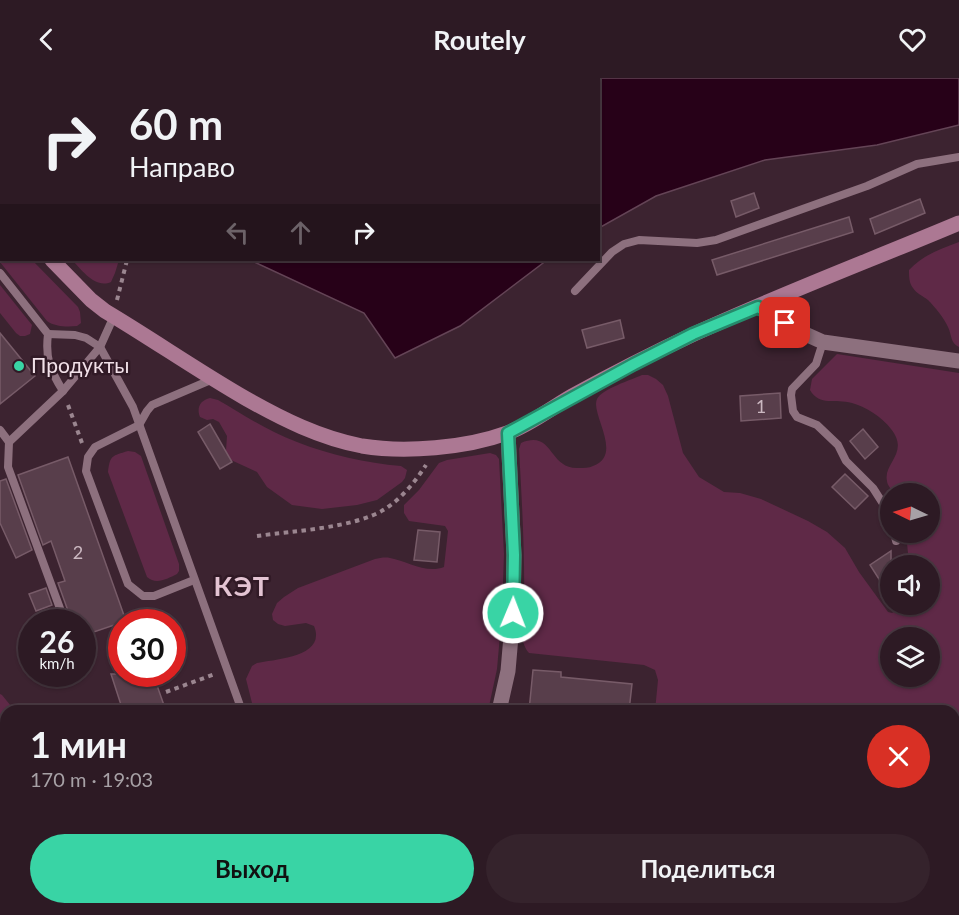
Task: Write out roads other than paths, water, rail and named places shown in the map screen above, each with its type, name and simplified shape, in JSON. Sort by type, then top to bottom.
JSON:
[{"type":"main road","points":[[53,261],[91,300],[114,316],[213,379],[274,414],[301,427],[344,441],[363,446],[400,450],[439,447],[508,433],[693,334],[959,223]]},
{"type":"street","points":[[758,307],[823,342],[959,361]]},
{"type":"street","points":[[500,705],[508,670],[513,613],[514,555],[508,433]]},
{"type":"lane","points":[[575,291],[612,252],[624,244],[639,240],[697,243],[716,240],[867,186],[917,164],[959,157]]},
{"type":"lane","points":[[0,273],[48,334],[46,347],[48,363],[63,391]]},
{"type":"lane","points":[[9,442],[63,391],[100,347],[114,316]]},
{"type":"lane","points":[[48,334],[75,335],[86,338],[100,347],[133,407],[240,705]]},
{"type":"lane","points":[[823,342],[816,364],[792,389],[793,411],[797,417],[817,425],[838,445],[846,461],[873,488],[880,499]]},
{"type":"lane","points":[[194,580],[154,596],[143,596],[128,584],[86,471],[88,457],[95,447],[139,425],[152,405],[213,379]]},
{"type":"lane","points":[[0,430],[9,442],[8,467],[60,609]]},
{"type":"place","name":"Продукты","points":[[19,366]]},
{"type":"district","name":"КЭТ","points":[[242,587]]}]
